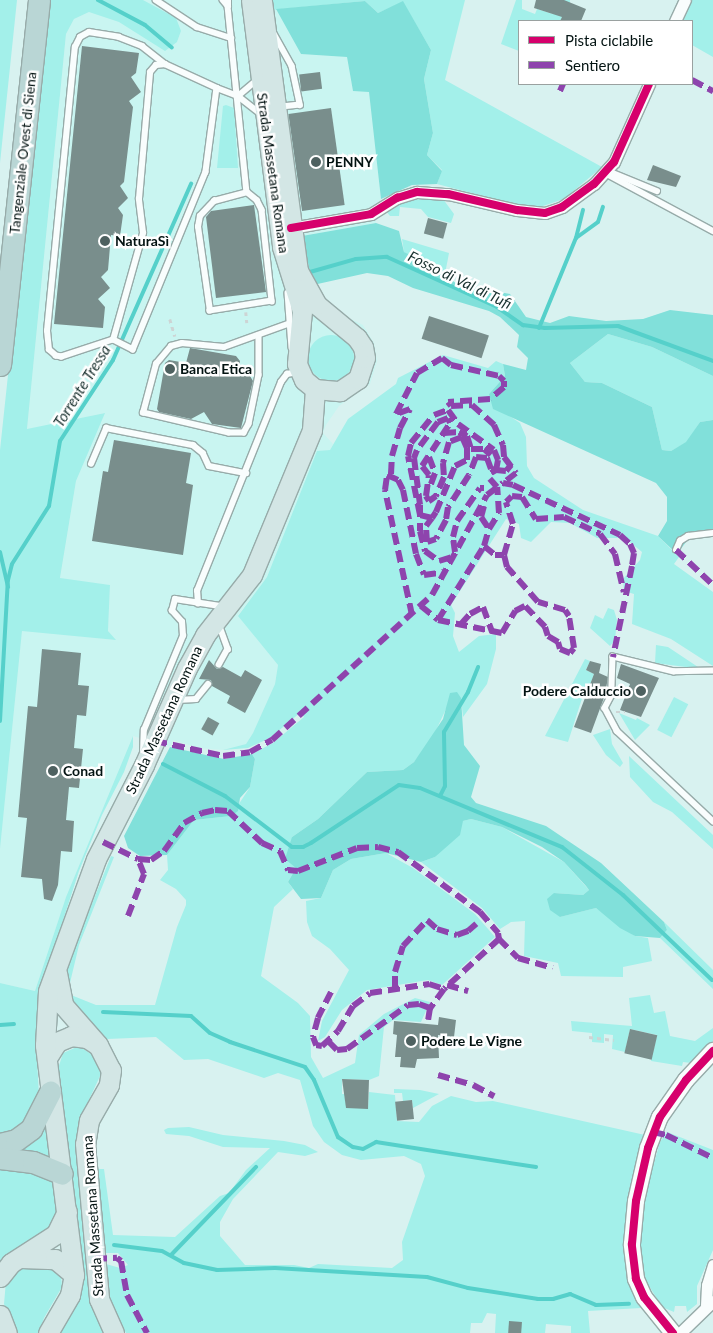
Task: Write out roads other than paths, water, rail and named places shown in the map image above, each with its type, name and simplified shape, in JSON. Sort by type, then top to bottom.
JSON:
[{"type":"highway","name":"Tangenziale Ovest di Siena","points":[[0,234],[25,0]]},
{"type":"highway","name":"Tangenziale Ovest di Siena","points":[[0,365],[39,0]]},
{"type":"highway","points":[[0,1144],[16,1140],[31,1129],[50,1092]]},
{"type":"highway","points":[[0,1158],[33,1162],[62,1174]]},
{"type":"main road","name":"Strada Massetana Romana","points":[[48,1333],[70,1295],[74,1275],[47,1058],[46,1003],[56,964],[96,859],[144,765],[199,643],[235,600],[252,575],[312,430],[340,392],[358,379],[365,358],[357,338],[339,326],[317,305],[304,286],[291,228],[270,113],[260,77],[251,0]]},
{"type":"main road","name":"Strada Massetana Romana","points":[[262,0],[270,113],[286,266],[302,307],[299,357]]},
{"type":"main road","points":[[339,326],[316,328],[299,357],[315,389],[340,392]]},
{"type":"main road","name":"Strada Massetana Romana","points":[[312,430],[315,389]]},
{"type":"main road","name":"Strada Massetana Romana","points":[[56,964],[63,1005],[98,1045],[110,1065],[111,1078],[87,1126],[85,1151],[98,1299],[114,1333]]},
{"type":"main road","points":[[47,1058],[57,1042],[72,1036],[87,1038],[98,1045]]},
{"type":"main road","points":[[0,1277],[18,1258],[56,1234],[66,1211]]},
{"type":"main road","points":[[18,1258],[47,1257],[65,1265],[74,1275]]},
{"type":"main road","points":[[0,1316],[7,1333]]},
{"type":"street","points":[[676,20],[685,0]]},
{"type":"street","points":[[606,172],[648,85]]},
{"type":"street","name":"Strada Massetana Romana","points":[[291,228],[371,214],[402,196],[424,192],[545,212],[575,199],[606,172]]},
{"type":"street","points":[[673,1333],[648,1302],[636,1279],[632,1244],[636,1201],[656,1124],[679,1088],[713,1051]]},
{"type":"street","points":[[680,1333],[710,1303],[707,1285],[713,1265]]},
{"type":"lane","points":[[156,0],[197,27],[231,38]]},
{"type":"lane","points":[[223,0],[228,3],[248,192],[257,200],[262,210],[272,301],[210,311],[198,227],[200,216],[214,201],[248,192]]},
{"type":"lane","points":[[217,88],[206,172],[133,350],[113,340],[62,357],[52,354],[47,341],[76,47],[80,37],[89,32],[119,37],[142,46],[165,64],[238,96],[270,113],[300,105],[292,66],[278,39],[264,21]]},
{"type":"lane","points":[[113,340],[143,229],[139,199],[149,75],[154,66],[165,64]]},
{"type":"lane","points":[[238,96],[260,77]]},
{"type":"lane","points":[[606,172],[658,191]]},
{"type":"lane","points":[[606,172],[713,231]]},
{"type":"lane","points":[[198,604],[198,592],[282,379],[290,373],[299,357],[290,342],[286,266]]},
{"type":"lane","points":[[259,335],[259,375],[248,429],[241,434],[143,413],[156,364],[166,349],[177,344],[224,347],[288,324]]},
{"type":"lane","points":[[91,464],[106,428],[193,445],[203,453],[209,466],[246,473]]},
{"type":"lane","points":[[676,550],[680,541],[688,536],[713,533]]},
{"type":"lane","points":[[144,765],[144,730],[184,632],[182,622],[172,611],[175,599],[216,607],[235,600]]},
{"type":"lane","points":[[217,620],[227,646],[219,666]]},
{"type":"lane","points":[[713,671],[674,672],[613,657],[612,694],[605,708],[617,732],[713,821]]},
{"type":"lane","points":[[172,700],[196,699],[208,684]]},
{"type":"waterway","name":"Torrente Tressa","points":[[98,0],[145,25],[172,48]]},
{"type":"waterway","name":"Torrente Tressa","points":[[0,721],[8,580],[12,564],[49,506],[60,441],[113,360],[191,184]]},
{"type":"waterway","points":[[576,238],[598,222],[603,207]]},
{"type":"waterway","points":[[539,328],[576,238],[583,210]]},
{"type":"waterway","name":"Fosso di Val di Tufi","points":[[310,272],[356,259],[387,257],[497,307],[523,325],[545,328],[618,326],[713,361]]},
{"type":"waterway","points":[[0,552],[8,587]]},
{"type":"waterway","points":[[440,796],[445,786],[444,732],[468,692],[478,667]]},
{"type":"waterway","points":[[163,764],[225,796],[292,847],[303,847],[311,843],[399,785],[420,788],[562,847],[623,895],[712,980]]},
{"type":"waterway","points":[[103,1012],[191,1016],[210,1033],[230,1042],[305,1067],[314,1080],[338,1137],[353,1147],[363,1149],[376,1142],[536,1167]]},
{"type":"waterway","points":[[0,1025],[14,1024]]},
{"type":"waterway","points":[[172,1254],[256,1167]]},
{"type":"waterway","points":[[114,1245],[162,1251],[184,1263],[217,1270],[275,1268],[427,1277],[468,1288],[538,1299],[553,1299],[570,1294],[596,1305],[629,1304]]},
{"type":"place","name":"PENNY","points":[[316,162]]},
{"type":"place","name":"NaturaSì","points":[[105,241]]},
{"type":"place","name":"Banca Etica","points":[[170,369]]},
{"type":"place","name":"Podere Calduccio","points":[[641,691]]},
{"type":"place","name":"Conad","points":[[53,771]]},
{"type":"place","name":"Podere Le Vigne","points":[[411,1041]]}]
